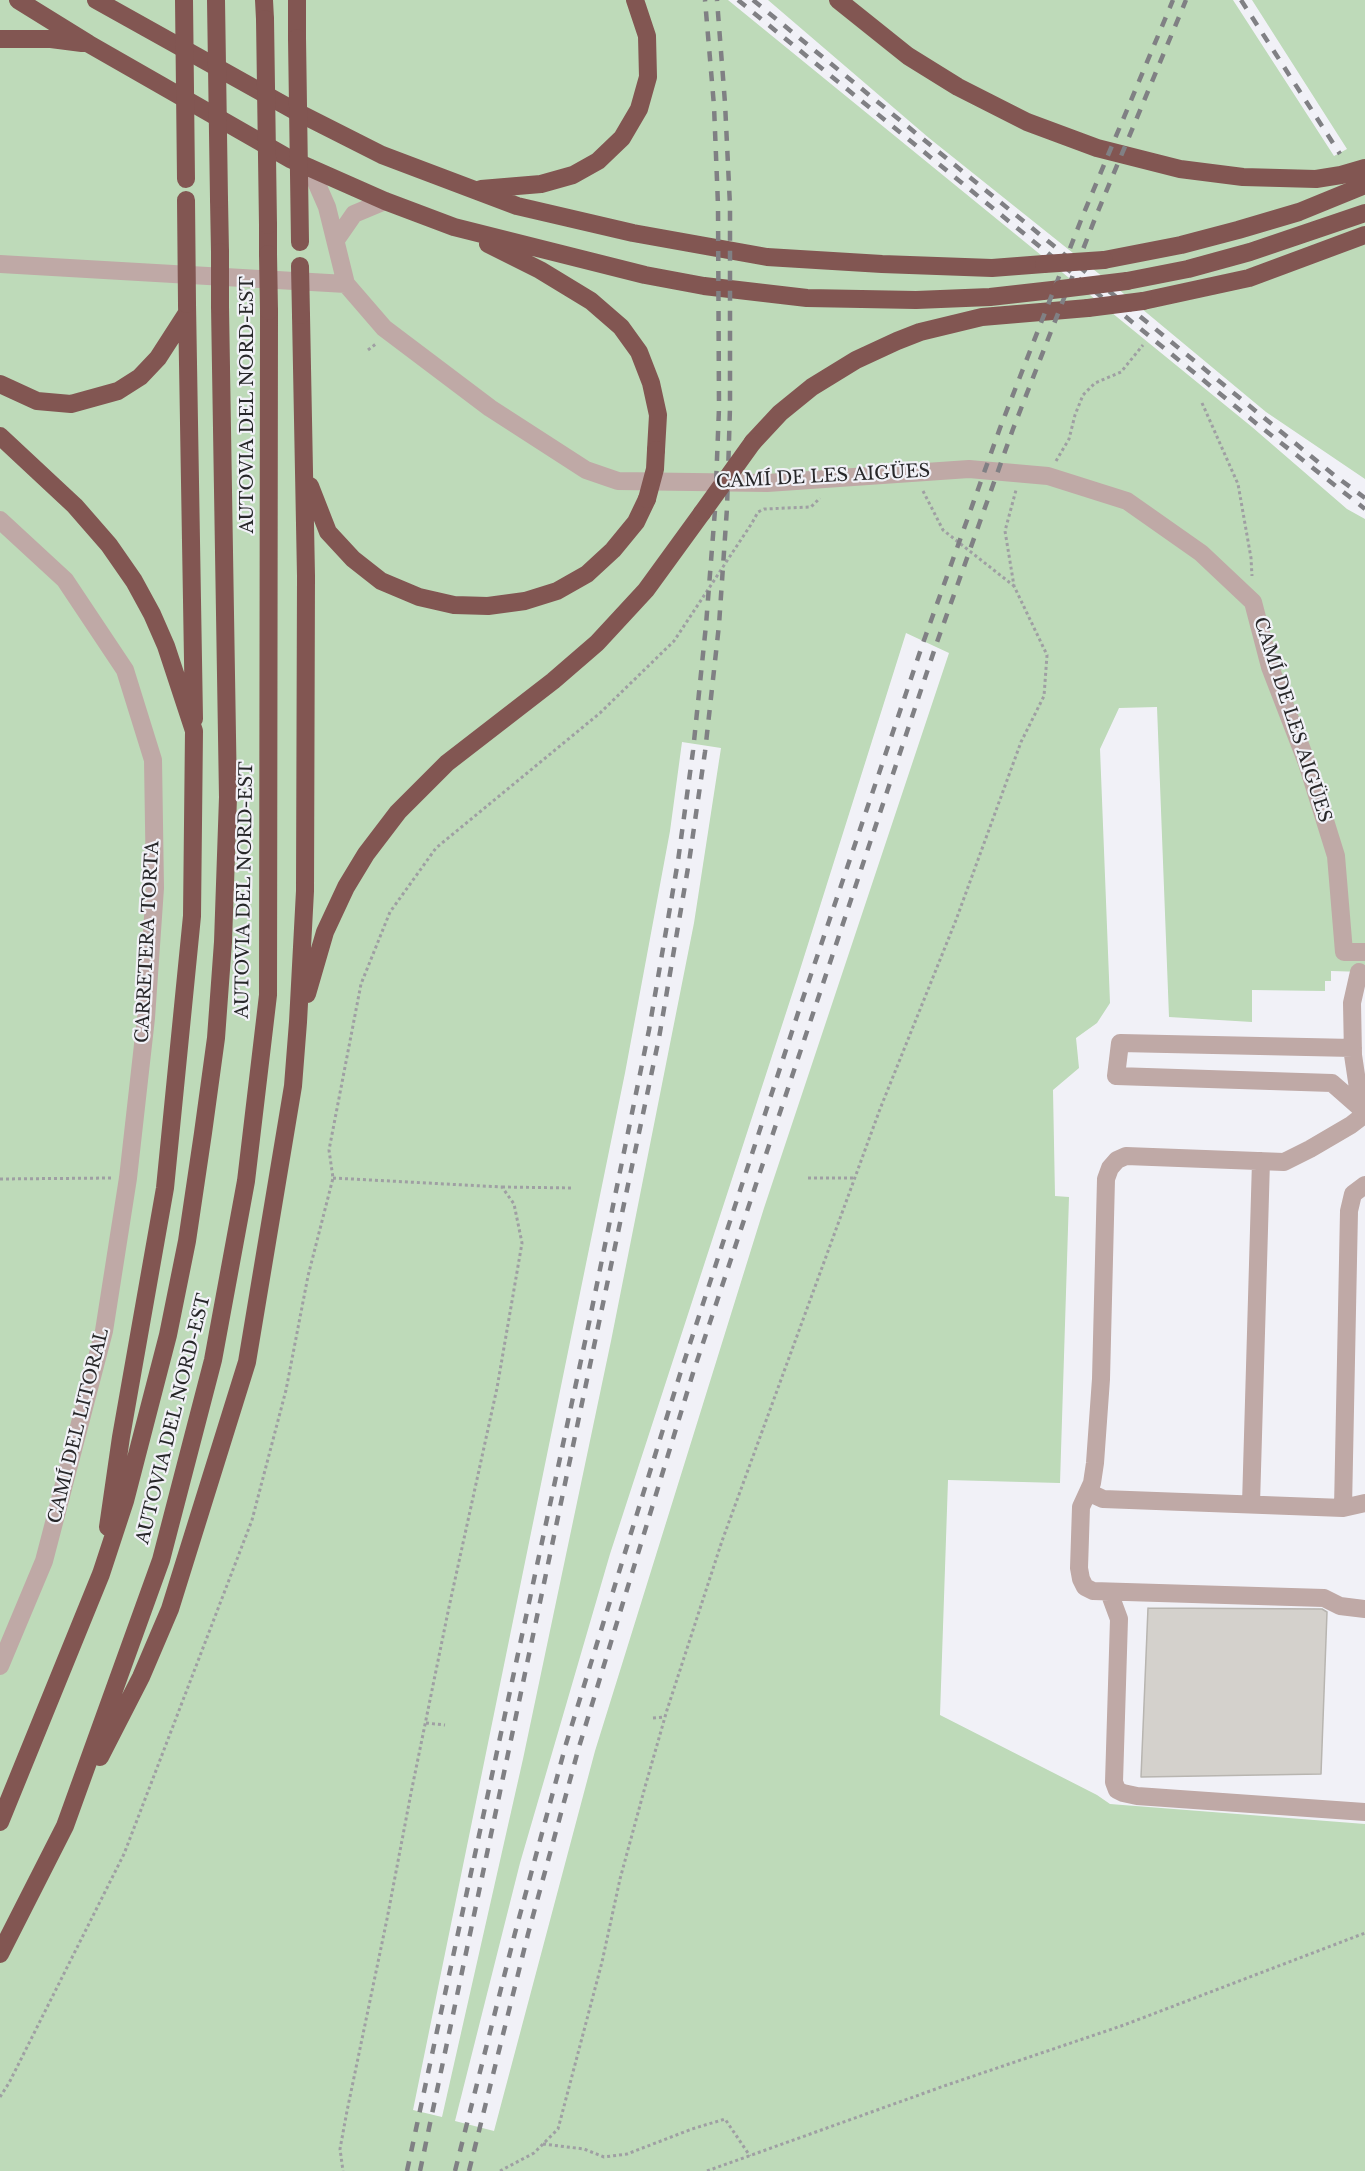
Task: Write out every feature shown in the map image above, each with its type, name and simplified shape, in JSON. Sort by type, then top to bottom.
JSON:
[{"type":"highway","points":[[18,0],[89,44],[290,159],[385,201],[454,227],[540,270],[591,301],[621,327],[639,352],[651,383],[658,415],[655,469],[647,499],[636,522],[614,550],[587,574],[557,591],[525,602],[488,606],[454,605],[419,597],[381,581],[353,559],[328,532],[305,471]]},
{"type":"highway","points":[[96,0],[295,111],[382,155],[517,206],[633,233],[767,257],[992,268],[1104,260],[1181,245],[1238,230],[1299,212],[1365,185]]},
{"type":"highway","points":[[101,1574],[121,1437],[165,1188],[192,916],[194,731],[184,0]]},
{"type":"highway","name":"AUTOVIA DEL NORD-EST","points":[[0,1822],[101,1574],[125,1501],[168,1335],[187,1241],[216,1038],[223,942],[228,797],[216,0]]},
{"type":"highway","name":"AUTOVIA DEL NORD-EST","points":[[0,1954],[65,1826],[161,1560],[213,1360],[246,1180],[268,995],[269,311],[264,0]]},
{"type":"highway","points":[[476,189],[542,184],[573,176],[598,161],[622,138],[639,109],[648,77],[647,36],[635,0]]},
{"type":"highway","points":[[838,0],[882,37],[958,87],[1027,122],[1097,148],[1180,169],[1243,177],[1316,178],[1341,175],[1365,168]]},
{"type":"highway","points":[[65,1826],[141,1677],[170,1609],[247,1362],[293,1086],[305,868],[305,471],[297,1]]},
{"type":"highway","points":[[0,39],[51,39],[89,44]]},
{"type":"highway","points":[[454,227],[645,275],[704,286],[807,298],[916,300],[990,297],[1127,281],[1188,269],[1250,252],[1365,213]]},
{"type":"highway","points":[[298,1022],[326,932],[337,905],[355,870],[382,832],[416,792],[447,763],[568,669],[615,626],[646,590],[753,442],[780,413],[812,387],[856,360],[897,340],[920,332],[982,317],[1143,301],[1250,278],[1365,235]]},
{"type":"highway","points":[[0,384],[37,401],[71,404],[118,392],[140,377],[158,358],[187,309]]},
{"type":"highway","points":[[0,436],[75,506],[109,545],[134,581],[166,646],[194,731]]},
{"type":"street","points":[[0,264],[346,284],[327,207],[310,168]]},
{"type":"street","points":[[336,240],[354,214],[385,201]]},
{"type":"street","name":"CAMÍ DE LES AIGÜES","points":[[346,284],[389,331],[490,408],[586,470],[618,481],[767,483],[969,469],[1048,476],[1127,501],[1201,553],[1253,602],[1270,667],[1307,763],[1336,856],[1344,952]]},
{"type":"street","name":"CARRETERA TORTA","points":[[0,520],[66,580],[125,670],[153,760],[155,888],[146,1018],[128,1178]]},
{"type":"street","points":[[1344,952],[1365,952]]},
{"type":"street","points":[[1344,952],[1362,978],[1352,1003],[1353,1048],[1359,1095],[1365,1112]]},
{"type":"street","points":[[1353,1048],[1120,1043],[1116,1076],[1332,1083],[1365,1112]]},
{"type":"street","points":[[1365,1112],[1351,1125],[1284,1162],[1126,1156],[1110,1168],[1106,1179],[1100,1389],[1095,1463],[1092,1483],[1081,1507],[1079,1568],[1085,1587],[1093,1591],[1324,1598],[1340,1606],[1365,1610]]},
{"type":"street","points":[[1251,1504],[1261,1161]]},
{"type":"street","name":"CAMÍ DEL LITORAL","points":[[0,1666],[44,1561],[104,1331],[128,1178]]},
{"type":"street","points":[[1343,1508],[1349,1210],[1353,1194],[1365,1185]]},
{"type":"street","points":[[1088,1492],[1103,1499],[1343,1508],[1365,1503]]},
{"type":"street","points":[[1109,1592],[1119,1619],[1114,1782],[1117,1790],[1137,1796],[1365,1812]]},
{"type":"path","points":[[1048,476],[1069,439],[1083,395],[1095,383],[1121,372],[1143,345]]},
{"type":"path","points":[[1202,403],[1238,484],[1251,558],[1253,602]]},
{"type":"path","points":[[914,473],[943,530],[1014,586]]},
{"type":"path","points":[[500,2171],[534,2153],[558,2129],[602,1962],[620,1879],[665,1717],[722,1541],[880,1109],[956,921],[1021,742],[1044,696],[1047,655],[1014,586],[1005,531],[1020,474]]},
{"type":"path","points":[[0,2097],[124,1854],[252,1520],[286,1390],[308,1276],[333,1179],[329,1150],[361,984],[390,912],[436,848],[600,713],[674,641],[758,512],[764,509],[811,507],[820,498],[824,479]]},
{"type":"path","points":[[0,1179],[128,1178]]},
{"type":"path","points":[[808,1178],[855,1178]]},
{"type":"path","points":[[333,1179],[574,1188]]},
{"type":"path","points":[[343,2171],[340,2149],[347,2111],[425,1723],[497,1388],[522,1243],[514,1204],[502,1187]]},
{"type":"path","points":[[653,1719],[665,1717]]},
{"type":"path","points":[[425,1723],[445,1725]]},
{"type":"path","points":[[707,2171],[944,2086],[1124,2025],[1365,1933]]},
{"type":"path","points":[[543,2144],[584,2149],[604,2157],[627,2154],[724,2119],[750,2156]]},
{"type":"green space","points":[[0,0],[728,0],[1252,427],[1347,509],[1365,519],[1365,972],[1331,971],[1331,981],[1325,981],[1325,991],[1252,990],[1252,1022],[1169,1017],[1157,707],[1119,708],[1100,749],[1110,1003],[1097,1023],[1076,1038],[1079,1068],[1053,1090],[1055,1196],[1069,1197],[1060,1483],[948,1480],[940,1715],[1097,1795],[1110,1804],[1365,1824],[1365,2171],[0,2171]],"holes":[[[906,633],[949,653],[764,1208],[595,1751],[494,2131],[455,2121],[520,1863],[610,1554],[798,976]],[[682,742],[721,748],[694,923],[611,1341],[523,1759],[442,2117],[413,2110],[625,1073],[670,831]]]},
{"type":"green space","points":[[768,0],[1233,0],[1334,156],[1347,149],[1252,0],[1365,0],[1365,479],[1266,412],[1118,289],[929,138]]},
{"type":"building","points":[[1148,1608],[1322,1609],[1327,1612],[1321,1774],[1141,1777]]},
{"type":"railway","points":[[407,2171],[589,1323],[649,1030],[678,861],[693,751],[706,625],[715,510],[719,408],[718,205],[714,106],[705,0]]},
{"type":"railway","points":[[420,2171],[659,1038],[705,752],[719,625],[727,508],[730,407],[730,206],[717,0]]},
{"type":"railway","points":[[738,0],[1257,424],[1365,509]]},
{"type":"railway","points":[[753,0],[1365,498]]},
{"type":"railway","points":[[455,2171],[515,1933],[566,1744],[681,1371],[800,1007],[923,643],[1000,428],[1083,215],[1173,0]]},
{"type":"railway","points":[[469,2171],[528,1934],[579,1747],[693,1373],[936,645],[1013,429],[1096,216],[1186,0]]},
{"type":"railway","points":[[1241,0],[1340,154]]}]
